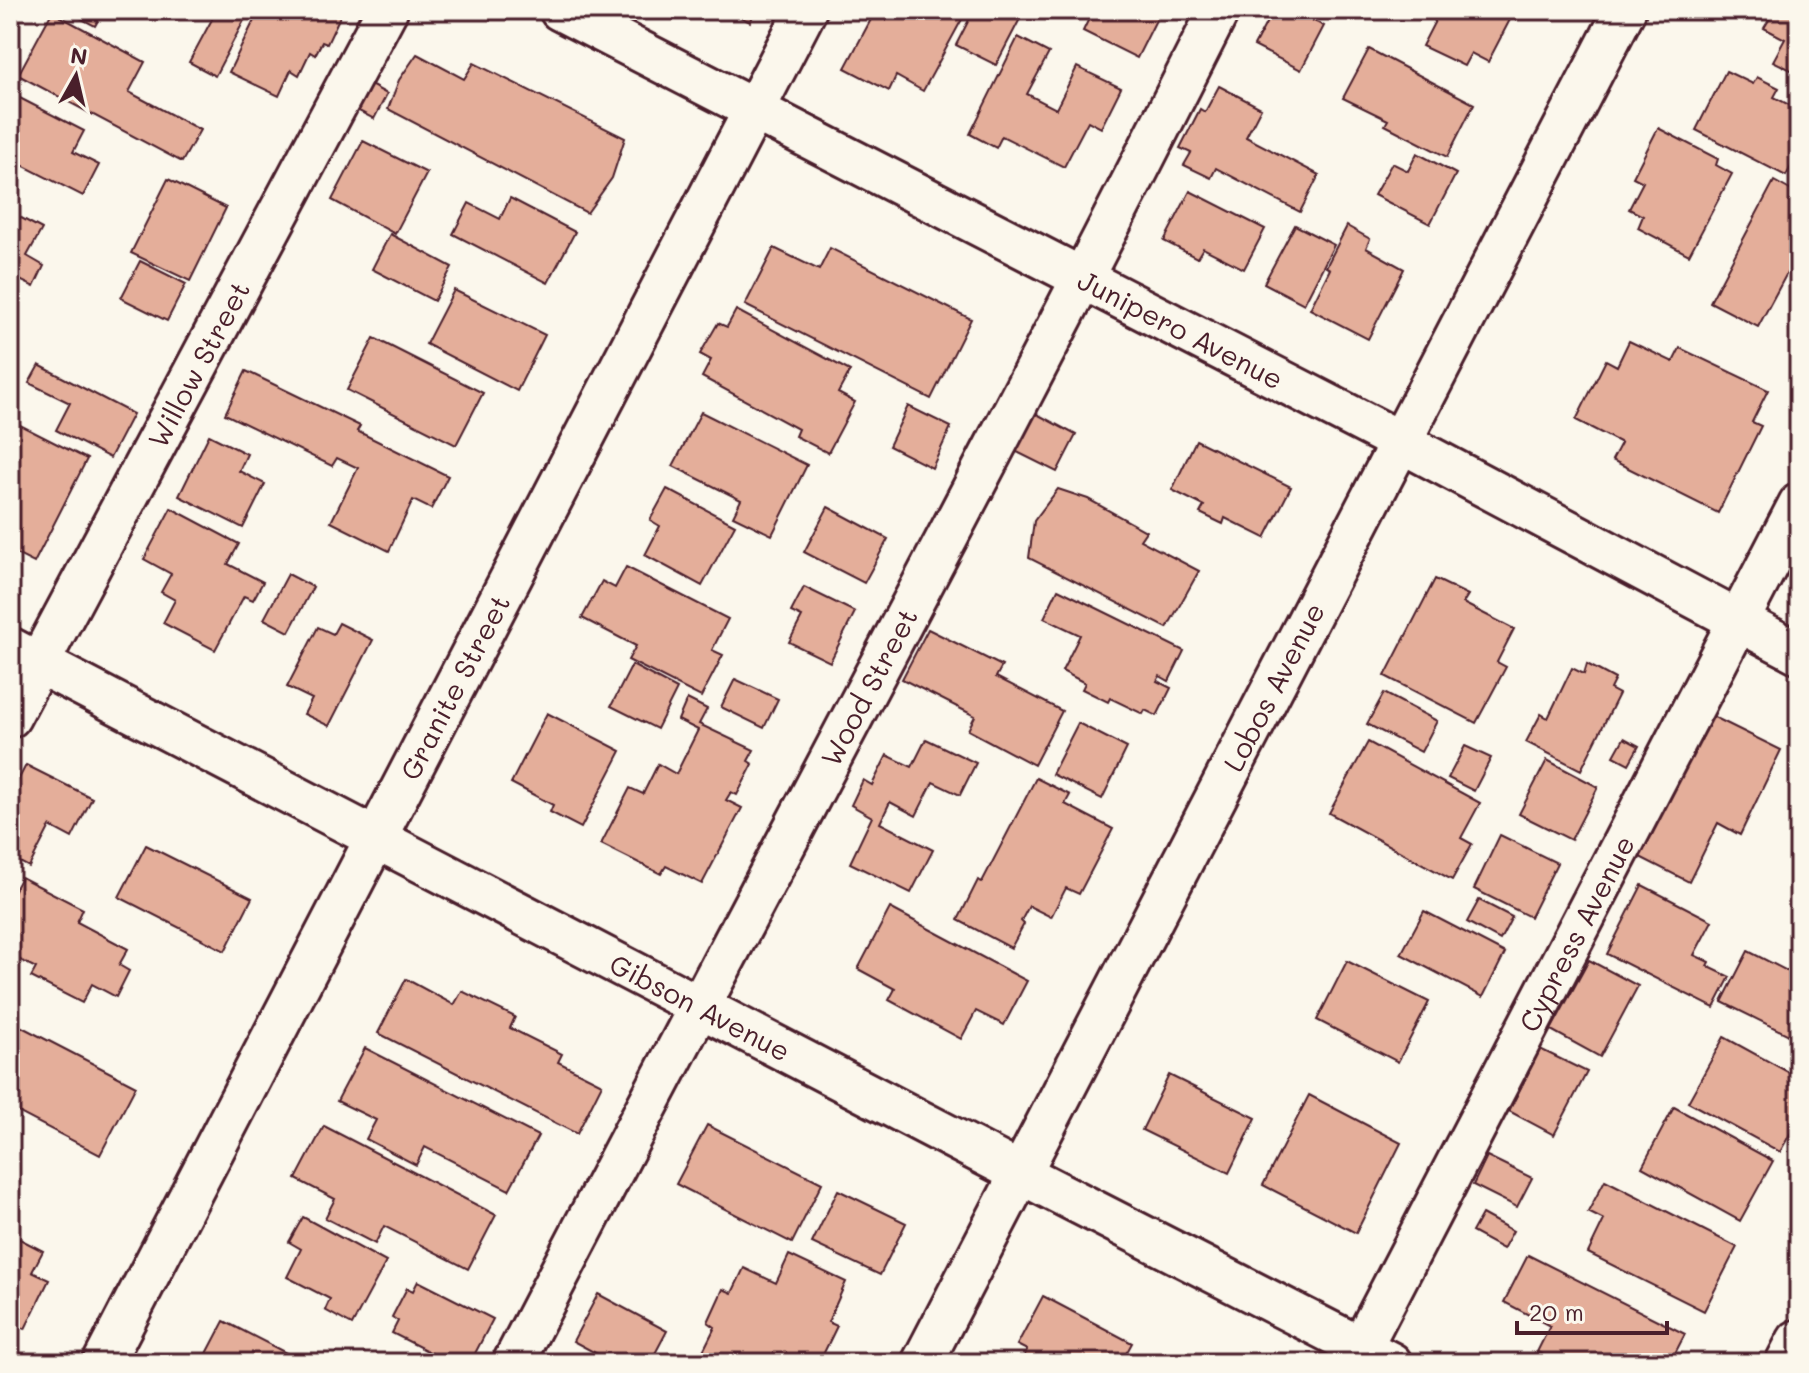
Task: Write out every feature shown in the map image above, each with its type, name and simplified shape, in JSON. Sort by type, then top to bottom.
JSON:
[{"type":"street","name":"Willow Street","points":[[10,717],[24,655],[387,10]]},
{"type":"street","name":"Junipero Avenue","points":[[560,10],[1401,442],[1799,653]]},
{"type":"street","name":"Granite Street","points":[[103,1363],[806,10]]},
{"type":"street","name":"Wood Street","points":[[513,1363],[698,1006],[1084,279],[1219,10]]},
{"type":"street","name":"Lobos Avenue","points":[[922,1363],[1625,10]]},
{"type":"street","name":"Cypress Avenue","points":[[1369,1358],[1737,621],[1799,504]]},
{"type":"street","name":"Gibson Avenue","points":[[24,655],[1369,1358]]},
{"type":"street","points":[[1788,1363],[1799,1342]]},
{"type":"building","points":[[65,10],[104,10],[95,26]]},
{"type":"building","points":[[217,10],[249,11],[215,76],[189,62]]},
{"type":"building","points":[[259,10],[343,10],[327,44],[322,42],[315,55],[310,52],[299,75],[291,70],[279,96],[229,72]]},
{"type":"building","points":[[726,10],[756,10],[750,22]]},
{"type":"building","points":[[876,10],[967,10],[923,91],[896,76],[889,91],[845,68]]},
{"type":"building","points":[[974,10],[1018,10],[1023,13],[996,65],[956,45]]},
{"type":"building","points":[[1093,10],[1161,10],[1137,58],[1083,31]]},
{"type":"building","points":[[1273,10],[1293,10],[1324,26],[1301,70],[1254,46]]},
{"type":"building","points":[[1419,10],[1515,10],[1488,62],[1471,53],[1464,66],[1422,46],[1436,19]]},
{"type":"building","points":[[1762,10],[1799,10],[1799,74],[1773,61],[1785,39],[1764,28],[1772,15]]},
{"type":"building","points":[[52,12],[145,62],[129,92],[200,130],[182,162],[18,75]]},
{"type":"building","points":[[1018,37],[1049,53],[1027,94],[1056,109],[1077,67],[1121,88],[1101,128],[1088,121],[1064,167],[1002,136],[996,148],[970,134]]},
{"type":"building","points":[[1369,49],[1474,104],[1447,157],[1385,125],[1388,120],[1343,98]]},
{"type":"building","points":[[417,54],[464,79],[474,63],[625,138],[612,178],[587,213],[388,109],[399,80]]},
{"type":"building","points":[[1726,71],[1753,84],[1757,77],[1779,88],[1774,97],[1799,110],[1799,152],[1786,176],[1696,130]]},
{"type":"building","points":[[365,82],[387,94],[374,119],[353,108]]},
{"type":"building","points":[[1219,86],[1261,108],[1246,137],[1319,175],[1300,212],[1216,168],[1211,178],[1184,165],[1191,153],[1180,148],[1200,109],[1205,112]]},
{"type":"building","points":[[10,93],[84,131],[73,152],[99,165],[83,196],[10,159]]},
{"type":"building","points":[[1658,128],[1718,159],[1716,165],[1732,174],[1689,255],[1638,228],[1643,216],[1629,209],[1643,182],[1633,177]]},
{"type":"building","points":[[363,141],[427,173],[395,234],[332,200]]},
{"type":"building","points":[[1417,153],[1456,174],[1430,224],[1374,195],[1392,163],[1408,171]]},
{"type":"building","points":[[168,179],[226,208],[190,281],[131,253]]},
{"type":"building","points":[[1774,181],[1799,195],[1799,279],[1787,273],[1758,327],[1710,302]]},
{"type":"building","points":[[1190,191],[1265,229],[1244,269],[1203,248],[1197,258],[1164,241]]},
{"type":"building","points":[[510,198],[575,232],[548,283],[453,234],[469,203],[500,219]]},
{"type":"building","points":[[10,212],[42,229],[27,256],[44,266],[34,287],[16,278],[10,286]]},
{"type":"building","points":[[1295,225],[1334,245],[1304,304],[1264,283]]},
{"type":"building","points":[[1347,226],[1370,239],[1366,248],[1404,269],[1368,339],[1310,309],[1330,269],[1326,267]]},
{"type":"building","points":[[390,234],[452,267],[434,301],[372,269]]},
{"type":"building","points":[[774,248],[819,270],[830,248],[971,319],[931,399],[745,305]]},
{"type":"building","points":[[140,261],[186,284],[167,321],[121,298]]},
{"type":"building","points":[[454,290],[545,335],[517,391],[426,344]]},
{"type":"building","points":[[736,310],[850,371],[838,393],[855,402],[828,453],[795,436],[798,429],[702,377],[711,360],[700,354],[718,323],[727,327]]},
{"type":"building","points":[[374,338],[483,393],[456,445],[347,390]]},
{"type":"building","points":[[1629,341],[1673,362],[1680,348],[1768,390],[1752,422],[1761,426],[1718,513],[1612,460],[1621,443],[1576,420],[1606,360],[1617,366]]},
{"type":"building","points":[[39,365],[133,414],[110,458],[56,430],[70,403],[29,383]]},
{"type":"building","points":[[246,371],[360,426],[357,431],[448,476],[431,509],[413,500],[389,551],[331,522],[358,468],[337,458],[332,466],[225,414]]},
{"type":"building","points":[[908,406],[951,427],[932,468],[889,446]]},
{"type":"building","points":[[701,412],[807,465],[772,535],[733,516],[741,500],[673,466]]},
{"type":"building","points":[[1035,413],[1076,435],[1057,472],[1015,451]]},
{"type":"building","points":[[10,420],[87,459],[34,563],[10,551]]},
{"type":"building","points":[[209,435],[247,454],[239,471],[265,484],[243,528],[179,496]]},
{"type":"building","points":[[1196,440],[1291,487],[1265,538],[1225,518],[1223,524],[1200,513],[1204,506],[1172,490]]},
{"type":"building","points":[[667,489],[735,525],[702,586],[645,555],[660,526],[650,520]]},
{"type":"building","points":[[1058,489],[1088,499],[1146,531],[1140,540],[1199,571],[1167,628],[1029,558],[1034,521]]},
{"type":"building","points":[[828,507],[888,539],[864,583],[804,552]]},
{"type":"building","points":[[171,508],[239,544],[228,564],[263,582],[253,600],[244,596],[215,650],[163,623],[175,600],[161,592],[171,574],[144,559]]},
{"type":"building","points":[[626,567],[728,619],[712,650],[723,655],[701,697],[628,660],[636,646],[582,618],[602,581],[615,588]]},
{"type":"building","points":[[288,574],[313,587],[289,632],[264,619]]},
{"type":"building","points":[[1435,579],[1468,595],[1463,603],[1514,629],[1497,662],[1506,667],[1476,723],[1385,676]]},
{"type":"building","points":[[804,587],[855,612],[830,662],[789,642],[802,617],[791,612]]},
{"type":"building","points":[[1058,589],[1184,651],[1169,681],[1160,676],[1157,681],[1171,688],[1157,716],[1145,710],[1143,714],[1110,698],[1108,702],[1082,689],[1085,683],[1062,671],[1080,635],[1044,618]]},
{"type":"building","points":[[339,623],[373,640],[329,726],[304,714],[312,699],[287,687],[318,627],[333,634]]},
{"type":"building","points":[[928,629],[1002,666],[996,677],[1062,711],[1034,765],[968,730],[975,716],[902,679]]},
{"type":"building","points":[[1587,664],[1615,679],[1610,689],[1619,694],[1581,770],[1526,742],[1541,714],[1548,718],[1572,668],[1584,674]]},
{"type":"building","points":[[632,665],[677,689],[657,729],[611,706]]},
{"type":"building","points":[[735,679],[778,699],[764,728],[721,707]]},
{"type":"building","points":[[1384,693],[1437,721],[1421,752],[1367,724]]},
{"type":"building","points":[[687,699],[707,709],[699,724],[754,750],[748,761],[753,764],[737,795],[731,792],[726,800],[742,808],[702,884],[666,866],[661,874],[601,844],[630,788],[643,794],[658,764],[676,774],[698,730],[678,720]]},
{"type":"building","points":[[547,713],[621,751],[581,828],[550,812],[553,805],[511,783]]},
{"type":"building","points":[[1708,714],[1781,750],[1740,835],[1718,823],[1689,882],[1638,856]]},
{"type":"building","points":[[1078,723],[1127,748],[1102,799],[1052,774]]},
{"type":"building","points":[[1624,738],[1639,746],[1629,764],[1614,756]]},
{"type":"building","points":[[926,739],[976,763],[960,795],[933,782],[916,816],[890,802],[880,823],[933,850],[911,893],[850,863],[872,817],[851,805],[863,780],[872,785],[887,755],[912,767]]},
{"type":"building","points":[[1368,742],[1480,803],[1461,838],[1472,844],[1452,880],[1329,813]]},
{"type":"building","points":[[1465,746],[1491,758],[1474,791],[1448,778]]},
{"type":"building","points":[[1547,760],[1598,787],[1571,840],[1519,814]]},
{"type":"building","points":[[26,765],[92,798],[72,838],[50,826],[29,867],[10,857],[10,796]]},
{"type":"building","points":[[1036,778],[1070,795],[1065,804],[1113,829],[1079,894],[1066,888],[1051,917],[1029,906],[1021,921],[1024,924],[1011,948],[958,920],[978,880],[982,882]]},
{"type":"building","points":[[1500,835],[1557,863],[1530,917],[1474,889]]},
{"type":"building","points":[[146,845],[252,898],[225,951],[119,897]]},
{"type":"building","points":[[21,877],[83,909],[77,922],[128,949],[119,965],[129,971],[116,997],[92,984],[82,1003],[31,977],[36,968],[10,955],[10,897]]},
{"type":"building","points":[[1642,885],[1712,921],[1694,955],[1709,962],[1707,966],[1730,977],[1714,1008],[1607,954]]},
{"type":"building","points":[[1479,900],[1512,917],[1500,940],[1467,922]]},
{"type":"building","points":[[890,908],[1027,981],[1004,1025],[976,1011],[961,1039],[889,1000],[895,989],[858,969]]},
{"type":"building","points":[[1424,911],[1505,953],[1483,997],[1401,954]]},
{"type":"building","points":[[1748,951],[1799,977],[1799,1040],[1722,1002]]},
{"type":"building","points":[[1589,960],[1638,986],[1600,1057],[1551,1030]]},
{"type":"building","points":[[1347,961],[1429,1002],[1398,1062],[1317,1020]]},
{"type":"building","points":[[406,979],[454,1005],[462,991],[515,1017],[510,1028],[562,1054],[558,1062],[602,1084],[577,1134],[378,1033]]},
{"type":"building","points":[[18,1025],[136,1086],[100,1155],[10,1108],[10,1039]]},
{"type":"building","points":[[1724,1037],[1799,1078],[1799,1118],[1780,1152],[1688,1102]]},
{"type":"building","points":[[365,1048],[538,1136],[509,1190],[425,1147],[416,1165],[366,1139],[376,1120],[337,1101]]},
{"type":"building","points":[[1540,1049],[1587,1072],[1554,1135],[1509,1111]]},
{"type":"building","points":[[1169,1075],[1256,1118],[1229,1173],[1142,1130]]},
{"type":"building","points":[[1309,1095],[1401,1143],[1356,1233],[1263,1185]]},
{"type":"building","points":[[1674,1107],[1773,1161],[1740,1221],[1642,1167]]},
{"type":"building","points":[[707,1125],[822,1183],[792,1243],[676,1184]]},
{"type":"building","points":[[324,1126],[496,1215],[468,1269],[384,1226],[375,1244],[325,1218],[335,1199],[296,1179]]},
{"type":"building","points":[[1487,1156],[1532,1178],[1517,1207],[1473,1185]]},
{"type":"building","points":[[1605,1180],[1737,1247],[1704,1311],[1588,1253],[1604,1220],[1588,1212]]},
{"type":"building","points":[[838,1190],[906,1223],[880,1275],[812,1243]]},
{"type":"building","points":[[1482,1214],[1513,1231],[1503,1249],[1472,1232]]},
{"type":"building","points":[[303,1217],[386,1262],[352,1325],[325,1310],[330,1299],[287,1277],[301,1249],[289,1242]]},
{"type":"building","points":[[10,1234],[43,1251],[32,1272],[49,1280],[25,1329],[10,1321]]},
{"type":"building","points":[[789,1255],[846,1282],[828,1322],[837,1326],[819,1363],[697,1363],[715,1327],[708,1322],[723,1289],[732,1293],[744,1268],[776,1283]]},
{"type":"building","points":[[1528,1255],[1685,1334],[1670,1363],[1560,1363],[1537,1352],[1550,1326],[1504,1302]]},
{"type":"building","points":[[418,1281],[493,1319],[470,1363],[451,1363],[392,1333],[398,1321],[392,1317],[407,1288],[413,1291]]},
{"type":"building","points":[[598,1294],[667,1331],[650,1363],[614,1363],[573,1341]]},
{"type":"building","points":[[1043,1296],[1132,1343],[1121,1363],[1021,1363],[1027,1350],[1017,1345]]},
{"type":"building","points":[[224,1321],[292,1356],[288,1363],[202,1363]]}]
